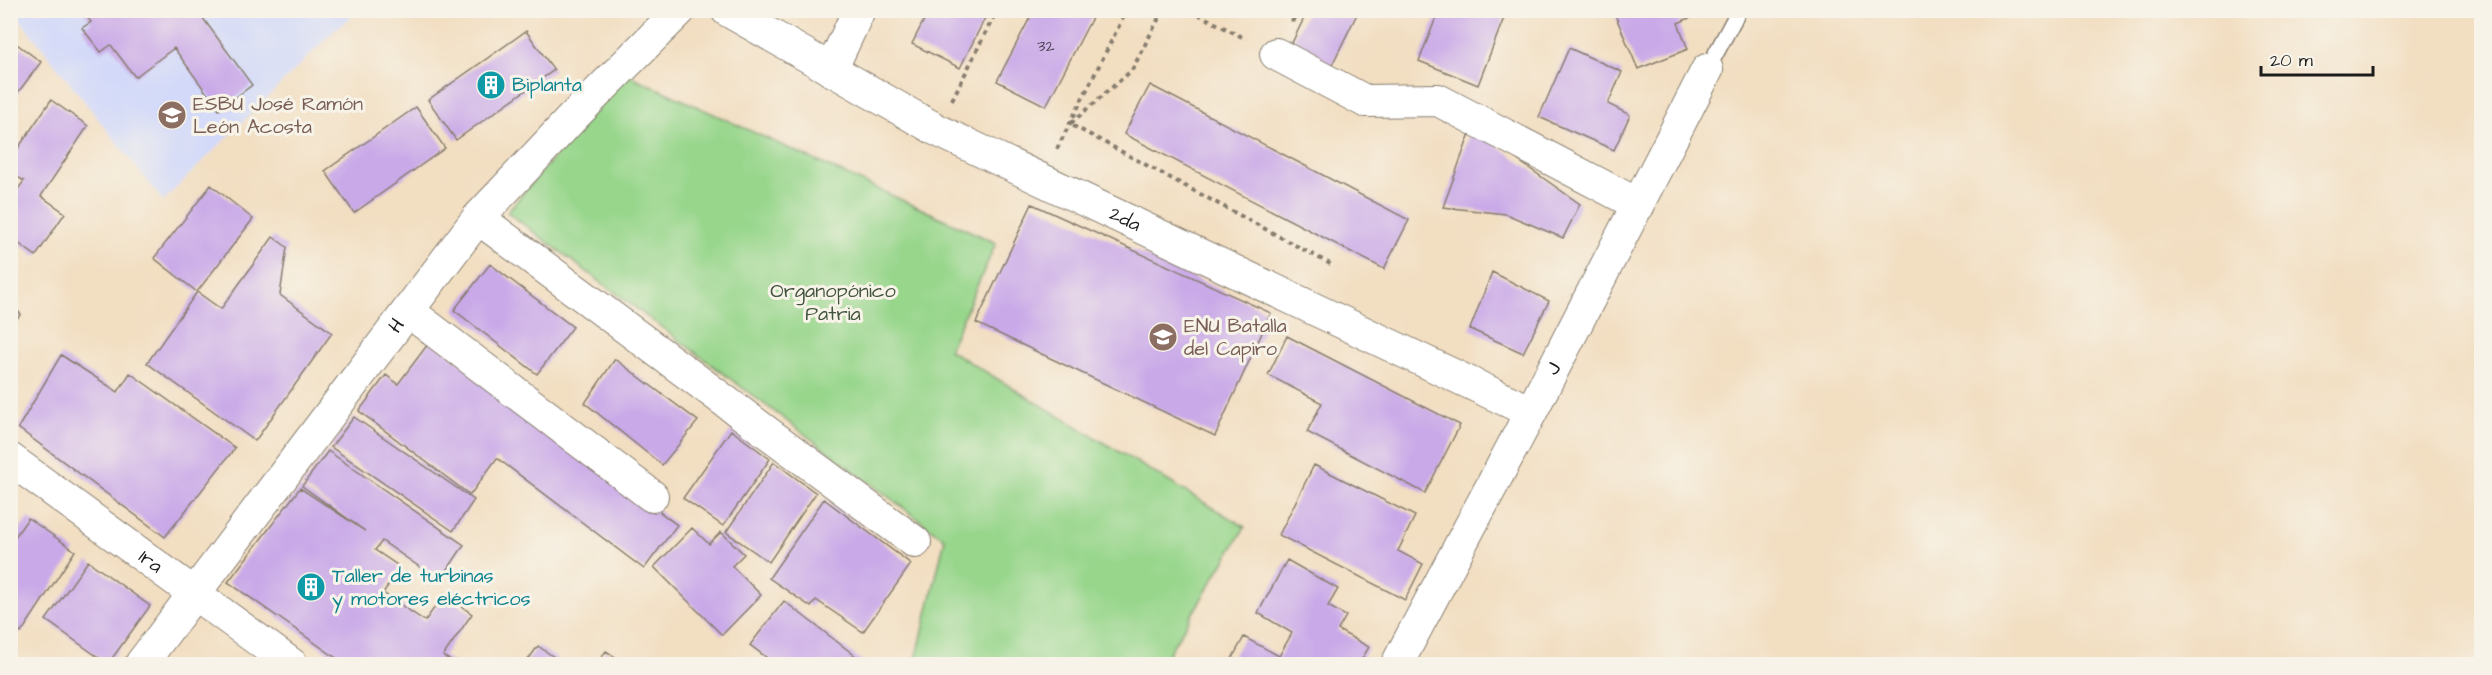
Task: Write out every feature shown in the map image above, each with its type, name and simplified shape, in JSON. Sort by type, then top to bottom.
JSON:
[{"type":"street","name":"H","points":[[141,664],[477,218],[573,117],[680,10]]},
{"type":"street","name":"2da","points":[[727,10],[937,130],[1531,412]]},
{"type":"street","points":[[831,70],[859,10]]},
{"type":"street","points":[[1276,54],[1365,101],[1438,100],[1639,205]]},
{"type":"street","name":"J","points":[[1397,664],[1531,412],[1707,70]]},
{"type":"street","points":[[477,218],[915,542]]},
{"type":"street","points":[[408,311],[652,496]]},
{"type":"street","name":"1ra","points":[[10,459],[291,664]]},
{"type":"lane","points":[[1707,70],[1738,10]]},
{"type":"path","points":[[937,130],[997,10]]},
{"type":"path","points":[[1042,179],[1127,10]]},
{"type":"path","points":[[1070,124],[1132,70],[1163,10]]},
{"type":"path","points":[[1070,124],[1334,266]]},
{"type":"shaded area","name":"ESBU José Ramón León Acosta","points":[[13,11],[359,11],[336,29],[163,201]]},
{"type":"green space","name":"Organopónico Patria","points":[[626,74],[996,243],[949,350],[1245,527],[1162,664],[915,664],[945,539],[507,212]]},
{"type":"building","points":[[82,10],[197,10],[252,85],[219,110],[174,48],[135,77],[111,45],[101,52],[82,28],[91,22]]},
{"type":"building","points":[[929,10],[989,10],[960,68],[912,44]]},
{"type":"building","points":[[1034,10],[1096,10],[1046,106],[997,81]]},
{"type":"building","points":[[1308,10],[1359,10],[1329,71],[1289,49]]},
{"type":"building","points":[[1439,10],[1507,10],[1478,85],[1419,61]]},
{"type":"building","points":[[1613,10],[1692,10],[1694,16],[1678,23],[1688,49],[1638,69]]},
{"type":"building","name":"Biplanta","points":[[526,31],[554,70],[456,140],[428,100]]},
{"type":"building","points":[[10,39],[41,62],[10,103]]},
{"type":"building","points":[[1569,48],[1622,72],[1608,104],[1630,115],[1614,150],[1539,117]]},
{"type":"building","points":[[1150,85],[1409,220],[1384,269],[1124,134]]},
{"type":"building","points":[[51,100],[88,126],[41,196],[65,213],[36,256],[10,237],[10,200],[24,181],[10,172],[10,160]]},
{"type":"building","points":[[416,107],[445,148],[354,213],[325,171]]},
{"type":"building","points":[[1472,128],[1580,204],[1563,238],[1506,214],[1443,207]]},
{"type":"building","points":[[211,185],[253,219],[197,292],[154,258]]},
{"type":"building","name":"ENU Batalla del Capiro","points":[[1032,204],[1271,313],[1215,436],[976,323]]},
{"type":"building","points":[[273,237],[287,247],[280,295],[332,333],[255,441],[147,363],[197,292],[221,309]]},
{"type":"building","points":[[490,264],[573,327],[537,374],[454,310]]},
{"type":"building","points":[[1492,272],[1549,301],[1523,353],[1470,329]]},
{"type":"building","points":[[10,306],[21,314],[10,327]]},
{"type":"building","points":[[1287,336],[1460,425],[1425,493],[1307,432],[1322,403],[1268,375]]},
{"type":"building","points":[[431,340],[677,525],[644,569],[497,458],[470,495],[359,411],[386,375],[398,384]]},
{"type":"building","points":[[61,355],[118,392],[130,373],[235,448],[165,537],[18,428]]},
{"type":"building","points":[[615,359],[698,421],[662,465],[585,403]]},
{"type":"building","points":[[354,417],[474,500],[453,531],[331,447]]},
{"type":"building","points":[[731,430],[770,459],[723,526],[683,498]]},
{"type":"building","name":"Taller de turbinas y motores eléctricos","points":[[328,451],[464,545],[440,581],[382,541],[375,550],[400,567],[383,593],[425,621],[444,594],[472,614],[443,656],[456,664],[345,664],[228,582],[300,488],[365,531],[302,486]]},
{"type":"building","points":[[774,462],[816,493],[769,562],[726,532]]},
{"type":"building","points":[[1314,465],[1415,516],[1398,551],[1423,564],[1405,600],[1279,535]]},
{"type":"building","points":[[824,499],[911,564],[863,632],[816,600],[811,607],[769,578]]},
{"type":"building","points":[[28,518],[75,551],[21,633],[10,626],[10,544]]},
{"type":"building","points":[[692,528],[709,544],[721,532],[744,554],[732,566],[761,595],[722,635],[654,567]]},
{"type":"building","points":[[1287,560],[1338,589],[1328,606],[1346,616],[1338,630],[1369,647],[1359,664],[1229,664],[1244,637],[1279,656],[1292,633],[1258,613]]},
{"type":"building","points":[[88,561],[150,606],[108,664],[46,620]]},
{"type":"building","points":[[784,601],[866,664],[775,664],[750,645]]},
{"type":"building","name":"Taller de turbinas y motores eléctricos","points":[[538,646],[564,664],[525,664]]},
{"type":"building","points":[[606,651],[626,664],[597,664]]},
{"type":"place","name":"Biplanta","points":[[491,85]]},
{"type":"place","name":"ESBU José Ramón León Acosta","points":[[172,115]]},
{"type":"place","name":"ENU Batalla del Capiro","points":[[1163,337]]},
{"type":"place","name":"Taller de turbinas y motores eléctricos","points":[[311,587]]}]
